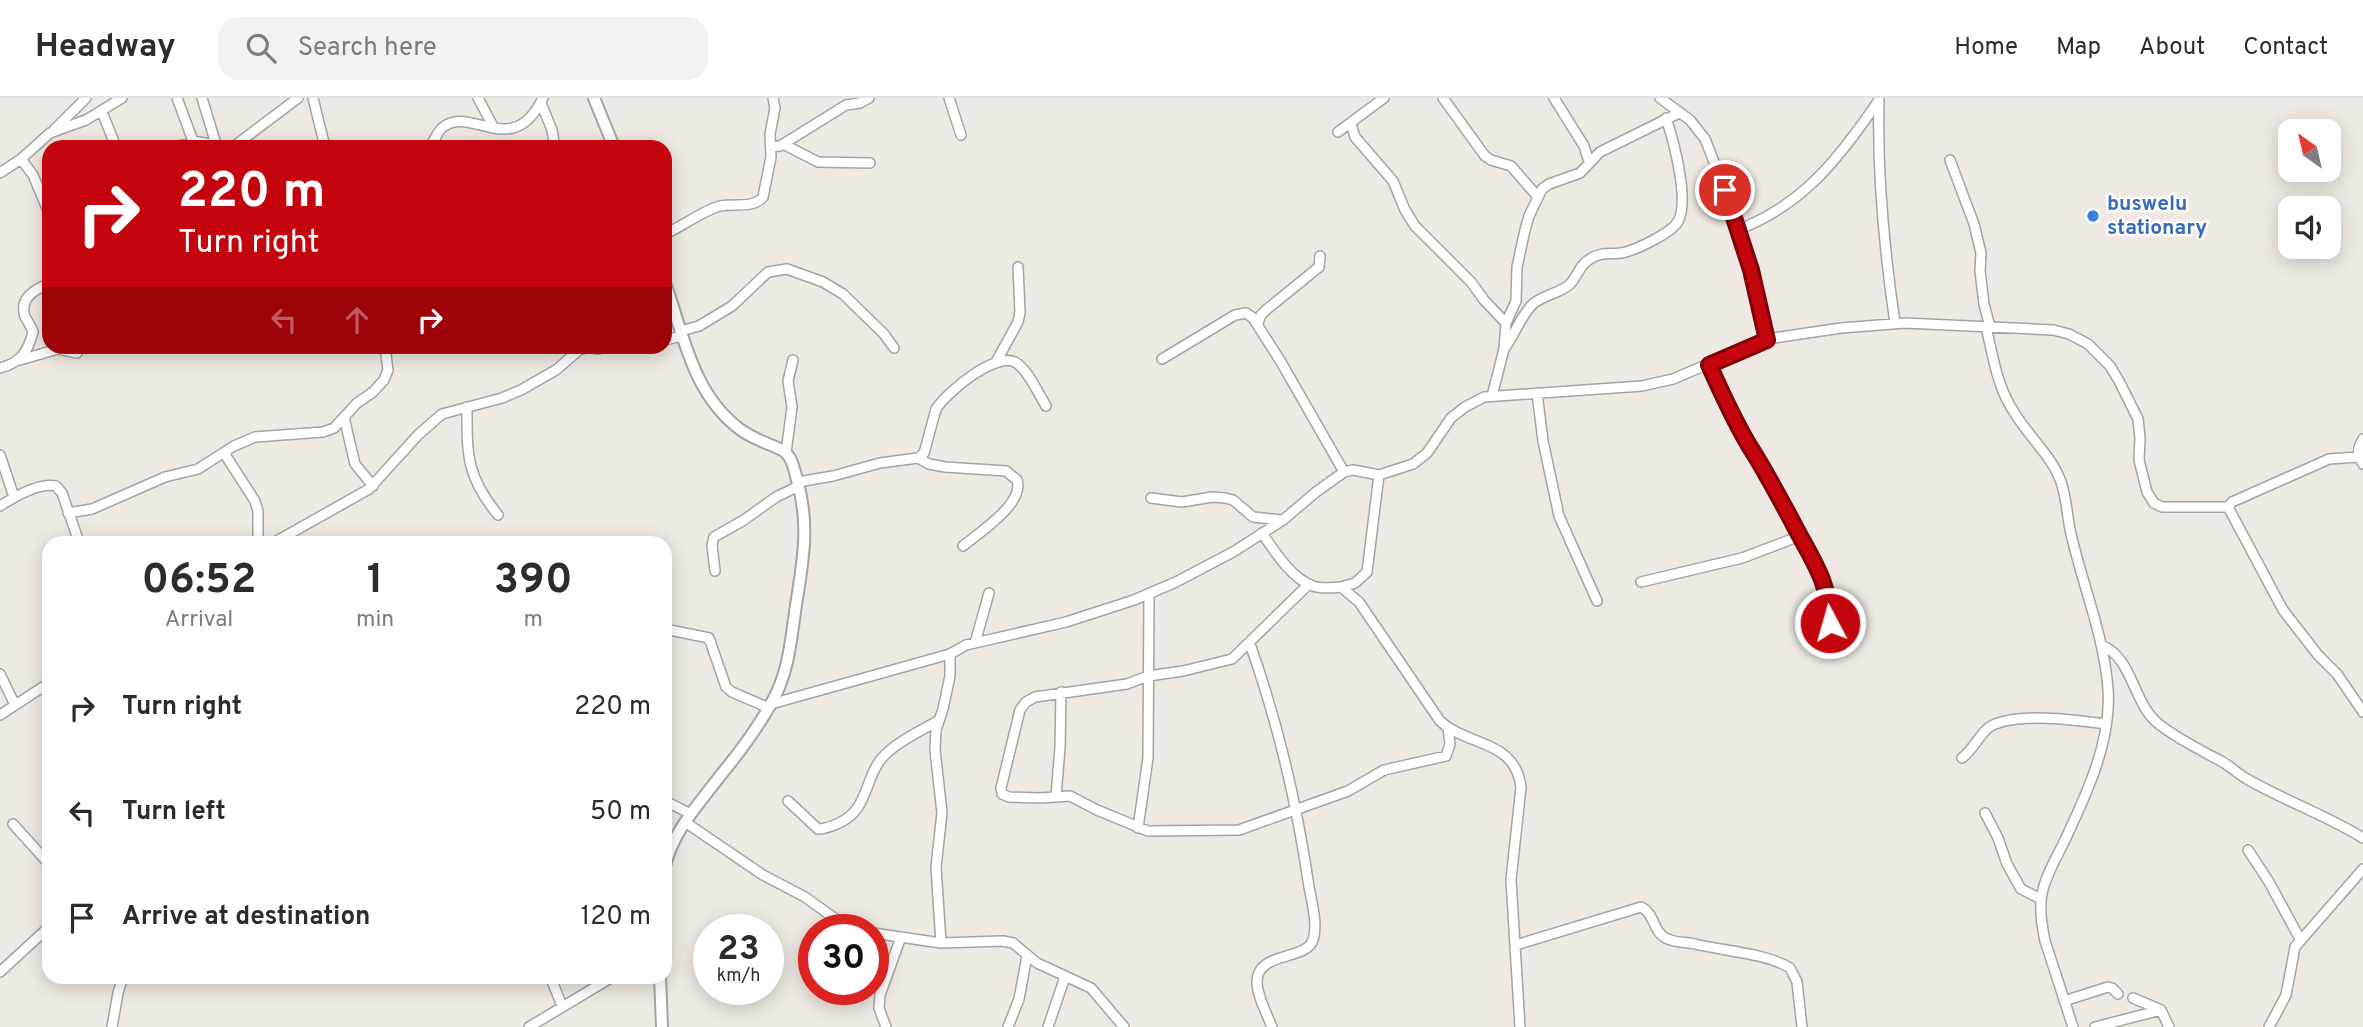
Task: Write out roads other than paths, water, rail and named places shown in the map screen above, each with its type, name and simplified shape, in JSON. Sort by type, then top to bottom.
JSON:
[{"type":"street","points":[[0,173],[50,134],[86,98]]},
{"type":"street","points":[[50,134],[86,120],[122,98]]},
{"type":"street","points":[[177,98],[192,140]]},
{"type":"street","points":[[202,98],[215,140]]},
{"type":"street","points":[[240,140],[298,98]]},
{"type":"street","points":[[313,98],[324,140]]},
{"type":"street","points":[[478,98],[494,128]]},
{"type":"street","points":[[594,98],[611,140]]},
{"type":"street","points":[[672,230],[718,206],[754,204],[759,201],[765,192],[771,148],[770,134],[775,108],[773,98]]},
{"type":"street","points":[[771,148],[783,144],[846,105],[860,103],[869,98]]},
{"type":"street","points":[[949,98],[961,135]]},
{"type":"street","points":[[1338,132],[1384,98]]},
{"type":"street","points":[[1443,98],[1485,156],[1511,166],[1538,197]]},
{"type":"street","points":[[1554,98],[1584,146],[1589,162]]},
{"type":"street","points":[[1660,98],[1690,120],[1704,139],[1725,190],[1751,270],[1767,340]]},
{"type":"street","points":[[1737,230],[1780,209],[1816,181],[1879,99]]},
{"type":"street","points":[[1879,99],[1880,192],[1895,323]]},
{"type":"street","points":[[435,140],[442,129],[450,124],[512,129],[522,125],[542,101]]},
{"type":"street","points":[[542,101],[554,140]]},
{"type":"street","points":[[102,112],[113,140]]},
{"type":"street","points":[[1492,396],[1504,349],[1506,323],[1516,301],[1517,267],[1525,230],[1542,189],[1580,173],[1600,152],[1679,113]]},
{"type":"street","points":[[1504,349],[1533,304],[1567,286],[1580,267],[1591,258],[1606,252],[1625,253],[1675,225],[1679,219],[1681,198],[1680,170],[1666,118]]},
{"type":"street","points":[[1351,124],[1355,137],[1394,181],[1405,210],[1415,226],[1471,282],[1506,323]]},
{"type":"street","points":[[783,144],[818,162],[870,163]]},
{"type":"street","points":[[1584,146],[1600,152]]},
{"type":"street","points":[[21,159],[33,175],[42,196]]},
{"type":"street","points":[[1950,160],[1974,224],[1981,253],[1984,304],[2000,386],[2012,410],[2049,460],[2061,482],[2071,533],[2101,645],[2108,690],[2106,724],[2092,778],[2044,885],[2041,899],[2045,941],[2073,1027]]},
{"type":"street","points":[[1258,323],[1266,310],[1319,267],[1320,256]]},
{"type":"street","points":[[996,362],[1018,322],[1018,267]]},
{"type":"street","points":[[672,337],[699,326],[732,306],[768,272],[787,269],[823,282],[843,294],[884,334],[894,348]]},
{"type":"street","points":[[20,360],[33,332],[25,316],[26,301],[36,288],[42,286]]},
{"type":"street","points":[[672,301],[680,334],[695,373],[729,419],[742,431],[786,453],[793,463],[805,514],[804,558],[789,657],[782,682],[748,742],[688,818],[672,845]]},
{"type":"street","points":[[1162,359],[1235,315],[1246,313],[1258,323],[1344,472]]},
{"type":"street","points":[[672,630],[709,638],[726,687],[732,692],[770,706],[950,654],[966,645],[1055,625],[1149,594],[1262,534],[1344,472],[1353,470],[1379,475],[1413,464],[1427,453],[1451,418],[1484,397],[1642,386],[1674,379],[1767,340],[1830,329],[1895,323],[2053,330],[2069,334],[2088,344],[2110,366],[2138,419],[2139,460],[2147,492],[2154,503],[2162,507],[2228,507]]},
{"type":"street","points":[[0,368],[42,354]]},
{"type":"street","points":[[68,513],[92,509],[165,477],[198,469],[234,446],[255,437],[323,432],[334,428],[357,403],[384,380],[388,369],[386,354]]},
{"type":"street","points":[[285,536],[358,497],[373,486],[433,419],[521,390],[545,378],[573,354]]},
{"type":"street","points":[[715,571],[712,545],[714,537],[799,484],[880,463],[918,458],[924,453],[940,403],[970,377],[996,362],[1007,359],[1017,363],[1046,406]]},
{"type":"street","points":[[786,453],[792,407],[788,381],[793,360]]},
{"type":"street","points":[[1709,365],[1822,576],[1830,603],[1829,643]]},
{"type":"street","points":[[1537,393],[1543,441],[1559,516],[1597,601]]},
{"type":"street","points":[[467,407],[466,445],[472,475],[498,515]]},
{"type":"street","points":[[344,417],[355,464],[373,486]]},
{"type":"street","points":[[2228,507],[2232,502],[2329,458],[2360,460],[2358,448],[2363,439]]},
{"type":"street","points":[[224,453],[255,501],[258,511],[258,536]]},
{"type":"street","points":[[0,455],[14,497]]},
{"type":"street","points":[[918,458],[929,464],[945,467],[1006,471],[1017,480],[1019,494],[1013,503],[963,545]]},
{"type":"street","points":[[1262,534],[1282,562],[1309,584],[1317,587],[1341,587],[1355,583],[1367,572],[1379,475]]},
{"type":"street","points":[[0,506],[14,497],[53,485],[62,493],[77,536]]},
{"type":"street","points":[[1152,498],[1182,502],[1212,497],[1225,498],[1233,500],[1254,517],[1283,520]]},
{"type":"street","points":[[2228,507],[2283,610],[2311,647],[2337,674],[2363,712]]},
{"type":"street","points":[[1641,582],[1742,558],[1800,536]]},
{"type":"street","points":[[1309,584],[1232,659],[1149,676],[1128,684],[1061,692],[1035,697],[1026,702],[1020,710],[1001,788],[1002,794],[1009,797],[1040,798],[1070,796],[1138,828],[1158,833],[1220,828],[1239,830],[1348,791],[1384,770],[1446,756],[1450,744],[1448,728]]},
{"type":"street","points":[[1341,587],[1359,602],[1440,721],[1448,728],[1496,749],[1515,765],[1520,774],[1511,880],[1520,1027]]},
{"type":"street","points":[[975,643],[989,593]]},
{"type":"street","points":[[1138,828],[1147,758],[1149,594]]},
{"type":"street","points":[[1250,643],[1285,756],[1313,909],[1313,941],[1308,948],[1265,965],[1259,971],[1256,981],[1272,1027]]},
{"type":"street","points":[[2101,645],[2118,655],[2140,701],[2159,725],[2225,763],[2245,778],[2363,838]]},
{"type":"street","points":[[941,943],[936,867],[942,813],[935,750],[936,730],[950,676],[950,654]]},
{"type":"street","points":[[0,674],[15,705]]},
{"type":"street","points":[[0,715],[42,688]]},
{"type":"street","points":[[1056,796],[1061,692]]},
{"type":"street","points":[[1962,758],[1971,751],[1988,727],[1997,724],[2044,718],[2106,724]]},
{"type":"street","points":[[788,801],[818,829],[825,829],[845,820],[860,807],[871,777],[887,752],[939,720]]},
{"type":"street","points":[[672,805],[763,875],[805,897],[829,914]]},
{"type":"street","points":[[1985,813],[2021,890],[2041,899]]},
{"type":"street","points":[[13,824],[42,856]]},
{"type":"street","points":[[2248,850],[2300,939]]},
{"type":"street","points":[[2269,1027],[2286,995],[2295,947],[2363,869]]},
{"type":"street","points":[[1516,945],[1641,907],[1649,912],[1661,935],[1667,939],[1747,954],[1790,968],[1797,982],[1802,1027]]},
{"type":"street","points":[[0,972],[42,933]]},
{"type":"street","points":[[889,935],[941,943],[1013,943],[1027,956],[1065,978],[1091,988],[1124,1027]]},
{"type":"street","points":[[886,1027],[880,1008],[880,995],[901,937]]},
{"type":"street","points":[[1008,1027],[1019,999],[1027,956]]},
{"type":"street","points":[[1048,1027],[1065,978]]},
{"type":"street","points":[[112,1027],[121,984]]},
{"type":"street","points":[[553,984],[562,1006]]},
{"type":"street","points":[[529,1027],[600,984]]},
{"type":"street","points":[[660,984],[662,1027]]},
{"type":"street","points":[[2064,1001],[2108,987],[2118,994]]},
{"type":"street","points":[[2133,998],[2161,1010],[2169,1027]]},
{"type":"street","points":[[2095,1027],[2161,1010]]},
{"type":"place","name":"buswelu stationary","points":[[2093,216]]}]
